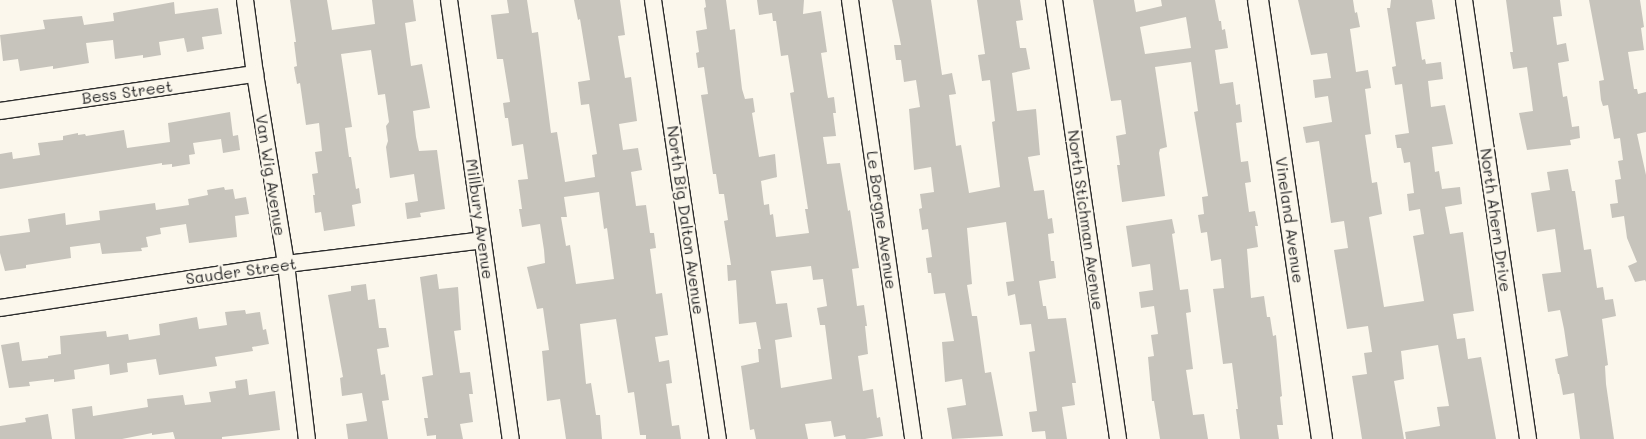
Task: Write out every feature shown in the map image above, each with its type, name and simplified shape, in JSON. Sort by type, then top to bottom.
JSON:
[{"type":"street","name":"Van Wig Avenue","points":[[245,0],[254,74],[286,264],[308,439]]},
{"type":"street","name":"Millbury Avenue","points":[[449,0],[511,439]]},
{"type":"street","name":"North Big Dalton Avenue","points":[[653,0],[718,439]]},
{"type":"street","name":"Le Borgne Avenue","points":[[850,0],[913,439]]},
{"type":"street","name":"North Stichman Avenue","points":[[1054,0],[1118,439]]},
{"type":"street","name":"Vineland Avenue","points":[[1258,0],[1322,439]]},
{"type":"street","name":"North Ahern Drive","points":[[1464,0],[1528,439]]},
{"type":"street","name":"Bess Street","points":[[0,111],[254,74]]},
{"type":"street","name":"Sauder Street","points":[[0,308],[286,264],[483,240]]},
{"type":"building","points":[[290,0],[327,0],[332,30],[375,24],[372,0],[413,0],[416,21],[405,23],[411,66],[422,64],[430,108],[413,111],[416,137],[419,151],[437,150],[445,209],[420,213],[421,217],[407,219],[405,203],[418,201],[414,174],[390,178],[386,147],[388,141],[386,126],[389,122],[385,94],[378,95],[371,50],[341,54],[352,127],[345,128],[349,157],[351,157],[356,189],[359,188],[361,203],[352,205],[355,226],[324,231],[321,212],[315,213],[312,174],[318,173],[315,152],[322,151],[319,123],[306,125],[300,83],[297,84],[294,67],[297,66],[294,42],[296,42]]},
{"type":"building","points":[[507,0],[527,0],[532,33],[538,32],[551,133],[557,132],[565,182],[595,177],[592,155],[597,154],[589,104],[581,105],[578,82],[590,80],[580,19],[578,20],[574,0],[620,0],[625,35],[618,36],[625,78],[631,77],[637,121],[619,124],[623,150],[638,148],[642,170],[631,172],[636,206],[646,205],[650,233],[654,233],[656,248],[650,249],[656,294],[662,293],[668,335],[655,337],[659,362],[669,360],[672,383],[666,384],[672,426],[679,425],[681,439],[646,439],[646,435],[640,435],[634,392],[628,393],[616,319],[580,324],[586,384],[591,383],[596,415],[600,415],[602,439],[566,439],[560,399],[547,401],[542,351],[549,350],[543,308],[537,309],[527,267],[545,263],[544,250],[540,224],[522,227],[519,209],[522,209],[518,180],[528,179],[523,144],[512,146],[508,118],[505,118],[503,103],[510,102],[503,59],[497,59],[491,15],[509,13]],"holes":[[[599,192],[604,229],[607,228],[614,279],[576,284],[570,245],[566,246],[561,217],[567,217],[564,197]]]},
{"type":"building","points":[[705,0],[726,0],[730,30],[735,29],[742,89],[745,99],[753,98],[755,112],[752,113],[759,157],[775,154],[777,177],[761,181],[764,205],[769,204],[770,215],[773,214],[776,237],[809,233],[805,209],[808,209],[790,93],[794,92],[788,55],[781,56],[776,21],[773,21],[772,13],[759,15],[757,0],[804,0],[803,14],[821,11],[827,52],[821,53],[828,98],[834,97],[836,113],[833,113],[836,136],[823,137],[827,164],[840,163],[848,211],[850,210],[859,268],[852,269],[857,306],[864,305],[867,326],[865,326],[868,354],[858,356],[863,391],[873,389],[877,418],[880,417],[883,436],[865,439],[846,439],[845,435],[834,437],[831,421],[805,424],[808,439],[756,439],[754,429],[750,430],[741,366],[759,362],[758,349],[761,349],[756,322],[739,324],[736,280],[728,281],[727,265],[731,265],[724,221],[728,220],[724,194],[719,194],[716,174],[713,174],[701,95],[708,94],[704,67],[698,68],[696,53],[699,52],[696,31],[707,29],[704,8],[706,7]],"holes":[[[811,266],[813,280],[823,279],[827,306],[817,308],[820,325],[825,325],[832,379],[781,388],[775,340],[792,337],[787,303],[776,304],[771,271]]]},
{"type":"building","points":[[892,0],[931,0],[942,75],[952,73],[956,94],[949,95],[956,146],[961,145],[969,193],[1000,187],[992,122],[995,121],[990,80],[982,81],[978,55],[985,54],[977,0],[1020,0],[1023,20],[1016,21],[1020,48],[1026,48],[1030,69],[1012,73],[1017,111],[1036,109],[1040,155],[1028,157],[1034,191],[1044,190],[1048,219],[1052,218],[1054,233],[1048,234],[1051,261],[1054,261],[1056,278],[1039,281],[1043,306],[1046,306],[1048,319],[1066,318],[1076,383],[1072,383],[1075,405],[1062,407],[1067,439],[1046,439],[1045,431],[1032,432],[1029,412],[1037,411],[1029,352],[1035,351],[1031,324],[1020,325],[1015,294],[1008,296],[1006,282],[1014,281],[1006,222],[967,228],[972,284],[967,285],[972,316],[977,316],[985,373],[991,372],[1003,436],[952,439],[947,408],[966,405],[962,379],[945,382],[942,342],[954,341],[945,293],[934,294],[931,273],[928,273],[926,258],[932,257],[928,229],[922,230],[919,209],[922,208],[920,194],[934,192],[931,167],[914,170],[909,109],[920,107],[916,80],[904,82],[901,60],[896,60],[894,45],[901,45]]},
{"type":"building","points":[[1093,0],[1134,0],[1136,12],[1162,6],[1161,0],[1215,0],[1222,30],[1225,29],[1228,48],[1215,50],[1220,84],[1233,82],[1236,105],[1240,104],[1242,122],[1236,123],[1241,162],[1248,161],[1251,182],[1245,183],[1249,212],[1255,211],[1258,226],[1255,226],[1258,247],[1247,249],[1251,298],[1264,296],[1267,317],[1270,317],[1273,336],[1276,335],[1283,425],[1277,425],[1279,439],[1240,439],[1232,363],[1223,364],[1213,289],[1224,288],[1221,259],[1211,261],[1207,232],[1201,233],[1198,215],[1204,214],[1202,197],[1208,196],[1194,112],[1198,111],[1191,62],[1155,67],[1167,147],[1160,149],[1159,153],[1165,196],[1122,202],[1117,165],[1120,165],[1116,136],[1126,134],[1121,100],[1111,101]],"holes":[[[1186,17],[1191,48],[1145,54],[1140,27]]]},
{"type":"building","points":[[1298,0],[1353,0],[1355,13],[1357,12],[1360,27],[1350,29],[1356,72],[1368,70],[1371,88],[1365,89],[1371,134],[1365,135],[1372,183],[1377,182],[1382,214],[1369,217],[1384,307],[1424,301],[1413,236],[1424,234],[1420,209],[1409,211],[1407,194],[1414,193],[1410,162],[1404,163],[1401,148],[1397,148],[1395,135],[1409,133],[1402,84],[1395,85],[1392,67],[1396,66],[1387,8],[1390,8],[1391,0],[1432,0],[1435,19],[1416,22],[1422,60],[1425,59],[1426,64],[1441,62],[1443,79],[1428,81],[1431,107],[1445,105],[1453,144],[1432,147],[1435,172],[1439,171],[1442,189],[1460,187],[1462,204],[1445,207],[1450,234],[1463,232],[1474,311],[1453,314],[1457,339],[1465,338],[1468,359],[1481,357],[1496,439],[1406,439],[1405,432],[1440,426],[1437,407],[1449,406],[1438,345],[1401,351],[1404,379],[1394,381],[1404,439],[1362,439],[1352,376],[1367,374],[1364,353],[1372,352],[1368,326],[1347,329],[1334,250],[1348,248],[1344,221],[1331,223],[1319,141],[1306,143],[1303,127],[1332,122],[1328,96],[1315,98],[1313,80],[1331,78],[1327,53],[1311,55]]},
{"type":"building","points":[[1506,0],[1560,0],[1562,16],[1553,17],[1557,45],[1566,43],[1569,61],[1558,63],[1563,97],[1567,96],[1572,127],[1579,126],[1580,138],[1570,140],[1571,145],[1527,150],[1519,113],[1533,111],[1527,67],[1513,69],[1510,52],[1513,52]]},
{"type":"building","points":[[1589,0],[1640,0],[1644,27],[1641,28],[1644,50],[1628,52],[1634,89],[1637,89],[1638,94],[1646,92],[1646,132],[1637,134],[1646,175],[1646,282],[1645,280],[1635,282],[1628,266],[1637,262],[1627,238],[1624,216],[1612,218],[1610,204],[1618,203],[1615,180],[1621,179],[1618,161],[1623,160],[1620,138],[1614,139],[1608,105],[1603,106],[1601,100],[1599,81],[1604,80]]},
{"type":"building","points":[[174,2],[175,14],[218,8],[222,34],[202,37],[204,49],[187,52],[184,38],[159,42],[161,55],[143,58],[143,55],[115,59],[113,40],[86,43],[89,63],[53,69],[53,66],[20,71],[18,59],[3,61],[0,35],[45,29],[43,20],[82,16],[84,25],[114,21],[113,13]]},
{"type":"building","points":[[230,112],[233,136],[238,135],[240,150],[223,153],[221,139],[193,143],[195,154],[189,155],[190,164],[172,167],[172,164],[162,165],[162,163],[0,189],[0,154],[12,152],[13,159],[40,155],[38,143],[63,140],[63,136],[78,133],[78,135],[85,134],[86,136],[124,130],[127,148],[170,142],[168,123]]},
{"type":"building","points":[[1568,169],[1572,191],[1575,191],[1584,250],[1591,249],[1597,288],[1603,287],[1605,300],[1613,299],[1616,316],[1602,319],[1608,365],[1605,366],[1606,384],[1614,439],[1580,439],[1574,393],[1563,395],[1555,359],[1568,356],[1564,329],[1560,310],[1548,312],[1542,274],[1561,272],[1555,229],[1537,232],[1531,193],[1550,190],[1547,172]]},
{"type":"building","points":[[224,187],[225,190],[233,189],[235,199],[246,197],[249,214],[235,216],[237,237],[189,243],[186,224],[160,228],[161,234],[146,237],[148,247],[141,248],[142,251],[102,254],[100,243],[70,247],[71,258],[26,265],[26,268],[5,271],[0,253],[0,236],[30,232],[28,219],[65,213],[66,225],[100,220],[99,211],[155,203],[156,210],[189,205],[188,199],[208,195],[207,190]]},
{"type":"building","points":[[1172,219],[1175,233],[1172,234],[1180,290],[1188,289],[1191,312],[1186,313],[1193,369],[1186,370],[1193,415],[1204,414],[1208,439],[1160,439],[1154,401],[1152,401],[1148,357],[1154,356],[1151,335],[1158,334],[1154,306],[1141,308],[1139,292],[1153,290],[1150,264],[1132,267],[1126,226]]},
{"type":"building","points":[[437,274],[439,289],[458,287],[461,330],[454,331],[460,373],[470,372],[473,394],[469,394],[473,422],[460,424],[463,439],[436,439],[436,435],[427,436],[424,418],[428,418],[422,377],[433,375],[420,277]]},
{"type":"building","points":[[366,284],[368,300],[375,299],[379,328],[386,328],[389,347],[377,349],[381,375],[385,374],[389,400],[382,401],[388,439],[348,439],[346,424],[367,421],[362,393],[342,396],[340,378],[343,377],[328,295],[351,291],[351,286]]},
{"type":"building","points":[[245,310],[246,314],[260,312],[263,330],[266,329],[269,344],[252,347],[253,351],[215,357],[217,366],[159,375],[156,359],[127,363],[128,372],[110,375],[109,364],[74,370],[75,379],[54,382],[54,379],[29,382],[30,386],[9,388],[1,345],[19,342],[22,361],[48,358],[48,356],[61,354],[60,336],[106,331],[107,337],[128,334],[129,340],[160,335],[159,324],[197,317],[199,329],[227,325],[225,312]]},
{"type":"building","points":[[247,379],[249,395],[275,391],[280,430],[222,437],[222,439],[175,439],[173,432],[152,435],[152,433],[122,439],[75,439],[72,409],[92,406],[93,416],[148,407],[147,399],[183,395],[185,405],[211,402],[209,392],[236,388],[235,381]]},
{"type":"building","points":[[48,414],[52,439],[0,439],[0,426],[26,422],[25,418]]}]
